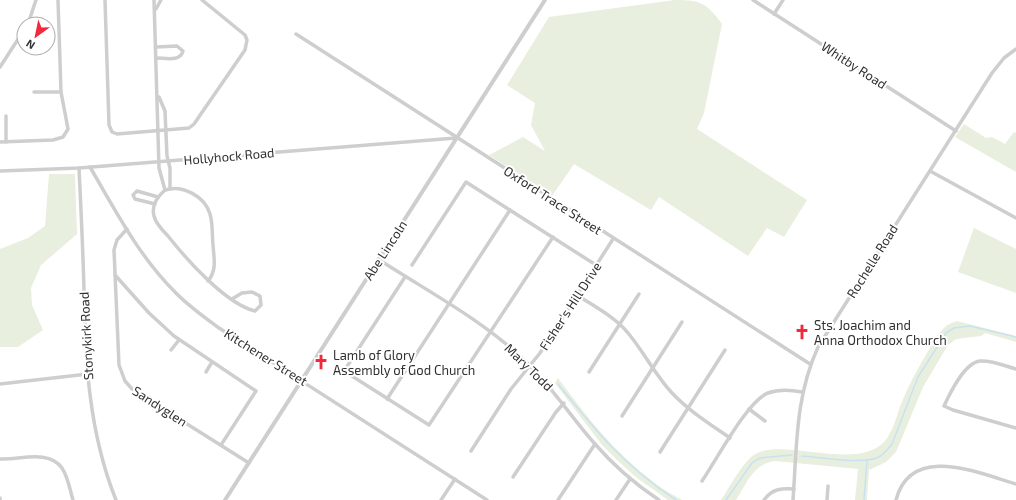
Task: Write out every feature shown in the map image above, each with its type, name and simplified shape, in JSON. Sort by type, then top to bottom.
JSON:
[{"type":"street","points":[[31,16],[36,0]]},
{"type":"street","points":[[0,142],[53,140],[63,136],[68,129],[60,92],[58,0]]},
{"type":"street","points":[[105,0],[109,125],[112,132],[117,134],[184,130],[194,124],[245,50],[247,43],[243,34],[202,0]]},
{"type":"street","points":[[154,0],[160,172],[165,190]]},
{"type":"street","points":[[155,10],[161,0]]},
{"type":"street","name":"Abe Lincoln","points":[[225,500],[545,0]]},
{"type":"street","name":"Whitby Road","points":[[753,0],[956,130]]},
{"type":"street","points":[[774,14],[783,0]]},
{"type":"street","name":"Oxford Trace Street","points":[[296,34],[810,364]]},
{"type":"street","points":[[0,67],[16,42]]},
{"type":"street","points":[[156,46],[177,46],[183,51],[181,56],[178,58],[157,58]]},
{"type":"street","name":"Rochelle Road","points":[[793,500],[802,392],[810,364],[818,347],[992,73],[1004,58],[1016,49]]},
{"type":"street","points":[[34,92],[60,92]]},
{"type":"street","points":[[158,96],[164,107],[168,161],[170,168],[170,188]]},
{"type":"street","points":[[6,116],[6,142]]},
{"type":"street","name":"Hollyhock Road","points":[[0,171],[79,168],[457,138]]},
{"type":"street","name":"Kitchener Street","points":[[90,167],[126,229],[155,270],[175,292],[219,328],[488,500]]},
{"type":"street","name":"Stonykirk Road","points":[[79,168],[85,340],[90,400],[99,447],[116,500]]},
{"type":"street","points":[[930,171],[1016,218]]},
{"type":"street","points":[[162,179],[170,178]]},
{"type":"street","points":[[412,265],[466,182],[596,265]]},
{"type":"street","points":[[208,281],[215,268],[210,213],[205,205],[192,193],[178,188],[170,188],[165,190],[158,197],[155,204],[154,217],[183,256],[208,281],[232,299],[255,311],[258,310],[261,305],[260,296],[252,292],[242,293],[232,299]]},
{"type":"street","points":[[155,204],[135,199],[133,195],[137,190],[158,197]]},
{"type":"street","points":[[143,201],[146,193]]},
{"type":"street","points":[[387,399],[510,210]]},
{"type":"street","name":"Sandyglen","points":[[126,229],[115,246],[118,366],[125,381],[137,392],[249,463]]},
{"type":"street","points":[[405,277],[344,371],[429,425],[552,237]]},
{"type":"street","name":"Fisher's Hill Drive","points":[[471,451],[510,389],[540,353],[613,238]]},
{"type":"street","name":"Mary Todd","points":[[378,259],[490,332],[529,365],[564,403],[595,444],[630,479],[659,500]]},
{"type":"street","points":[[115,275],[149,313],[179,340],[256,390],[221,445]]},
{"type":"street","points":[[589,372],[639,294]]},
{"type":"street","points":[[577,295],[619,324],[637,344],[652,369],[672,393],[688,408],[730,438]]},
{"type":"street","points":[[622,416],[682,322]]},
{"type":"street","points":[[171,350],[179,340]]},
{"type":"street","points":[[660,452],[725,350]]},
{"type":"street","points":[[1016,369],[981,361],[970,364],[950,394],[944,406],[1016,428]]},
{"type":"street","points":[[206,372],[212,362]]},
{"type":"street","points":[[0,384],[88,374]]},
{"type":"street","points":[[702,481],[749,409],[758,399],[768,393],[780,390],[802,392]]},
{"type":"street","points":[[513,477],[556,412],[564,403]]},
{"type":"street","points":[[749,409],[765,421]]},
{"type":"street","points":[[558,500],[595,444]]},
{"type":"street","points":[[0,459],[40,457],[52,459],[62,467],[73,500]]},
{"type":"street","points":[[896,500],[899,491],[910,476],[933,466],[948,465],[1016,484]]},
{"type":"street","points":[[441,500],[455,479]]},
{"type":"street","points":[[616,500],[630,479]]},
{"type":"street","points":[[827,500],[828,486]]},
{"type":"street","points":[[764,500],[770,493],[778,489],[794,490]]},
{"type":"green space","points":[[675,0],[691,1],[703,4],[712,11],[722,24],[704,113],[697,129],[807,200],[784,237],[767,228],[748,256],[659,197],[651,210],[574,164],[552,196],[489,155],[523,137],[545,151],[531,125],[535,103],[507,85],[549,17]]},
{"type":"green space","points":[[964,124],[986,138],[992,137],[1005,144],[1014,132],[1016,133],[1016,172],[955,137]]},
{"type":"green space","points":[[49,174],[75,174],[77,234],[41,265],[31,288],[32,305],[43,330],[18,347],[0,347],[0,249],[28,238],[45,226]]},
{"type":"green space","points":[[974,228],[1016,249],[1016,293],[958,272]]},
{"type":"green space","points":[[957,321],[1016,336],[1016,342],[985,333],[981,336],[956,339],[948,345],[923,387],[896,452],[886,462],[869,470],[867,500],[855,500],[858,469],[775,461],[761,466],[751,475],[736,500],[721,500],[751,457],[763,451],[778,449],[853,454],[870,451],[883,443],[892,430],[901,404],[911,382],[940,332],[951,323]]},
{"type":"green space","points":[[558,378],[579,406],[612,445],[637,469],[666,491],[682,500],[668,500],[637,478],[618,461],[602,445],[555,383]]},
{"type":"waterway","points":[[802,456],[841,460],[863,460],[879,457],[892,444],[918,377],[946,333],[954,328],[970,326],[1016,337]]},
{"type":"waterway","points":[[558,384],[598,432],[626,461],[676,500]]},
{"type":"waterway","points":[[726,500],[752,463],[760,458],[792,455]]},
{"type":"waterway","points":[[864,500],[867,461]]},
{"type":"place","name":"Sts. Joachim and Anna Orthodox Church","points":[[802,332]]},
{"type":"place","name":"Lamb of Glory Assembly of God Church","points":[[321,362]]}]
